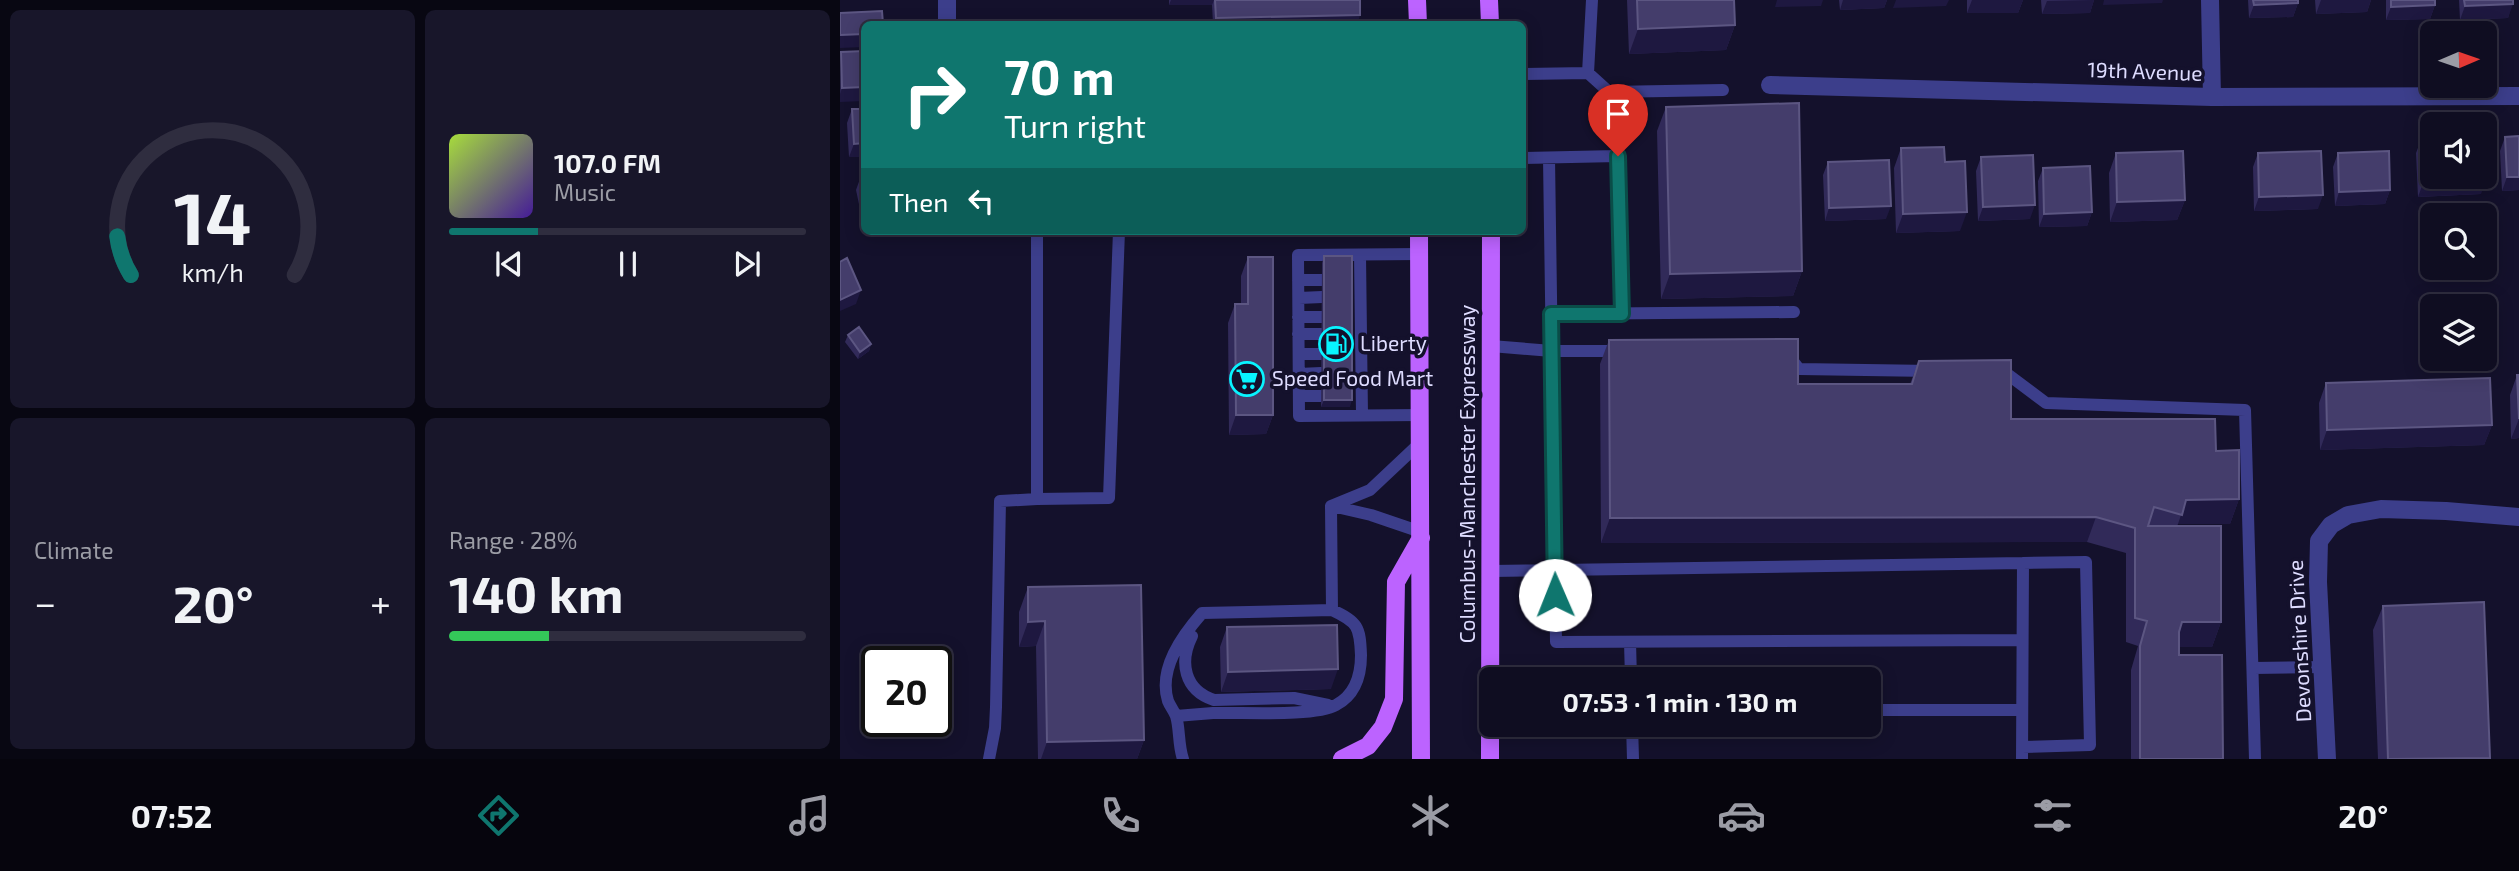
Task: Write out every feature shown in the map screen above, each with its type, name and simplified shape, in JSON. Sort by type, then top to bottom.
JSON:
[{"type":"main road","points":[[1417,0],[1418,21]]},
{"type":"main road","points":[[1489,0],[1490,21]]},
{"type":"main road","points":[[1419,235],[1421,759]]},
{"type":"main road","name":"Columbus-Manchester Expressway","points":[[1490,759],[1491,235]]},
{"type":"main road","points":[[1342,759],[1368,746],[1383,727],[1394,699],[1396,582],[1421,535]]},
{"type":"street","points":[[947,0],[947,21]]},
{"type":"street","points":[[2210,0],[2213,97]]},
{"type":"street","name":"19th Avenue","points":[[1770,85],[2213,97],[2519,96]]},
{"type":"street","name":"Devonshire Drive","points":[[2328,759],[2318,582],[2319,541],[2330,525],[2348,515],[2381,509],[2519,517]]},
{"type":"lane","points":[[1588,74],[1592,0]]},
{"type":"lane","points":[[1526,74],[1588,74],[1609,92],[1723,90]]},
{"type":"lane","points":[[1526,158],[1618,156],[1622,314]]},
{"type":"lane","points":[[1549,158],[1556,642],[2022,640]]},
{"type":"lane","points":[[1037,235],[1037,499]]},
{"type":"lane","points":[[989,759],[996,707],[1000,501],[1109,498],[1119,235]]},
{"type":"lane","points":[[1420,254],[1298,256],[1298,374],[1299,416],[1421,415]]},
{"type":"lane","points":[[1360,255],[1355,280],[1355,354],[1356,396],[1362,415]]},
{"type":"lane","points":[[1298,280],[1322,280]]},
{"type":"lane","points":[[1298,298],[1322,297]]},
{"type":"lane","points":[[1551,314],[1794,312]]},
{"type":"lane","points":[[1298,317],[1322,317]]},
{"type":"lane","points":[[1298,334],[1322,334]]},
{"type":"lane","points":[[1491,346],[1552,351],[1634,351]]},
{"type":"lane","points":[[1772,352],[1786,352],[1799,369],[1951,372]]},
{"type":"lane","points":[[1299,354],[1322,354]]},
{"type":"lane","points":[[1978,372],[2006,373],[2046,403],[2245,410],[2255,759]]},
{"type":"lane","points":[[1298,374],[1321,373]]},
{"type":"lane","points":[[1299,396],[1321,396]]},
{"type":"lane","points":[[1331,506],[1370,490],[1421,442]]},
{"type":"lane","points":[[1331,506],[1371,516],[1421,535]]},
{"type":"lane","points":[[1331,506],[1332,610]]},
{"type":"lane","points":[[1491,571],[2086,562],[2089,759]]},
{"type":"lane","points":[[2023,563],[2022,753],[2090,745]]},
{"type":"lane","points":[[1176,716],[1313,711],[1335,706],[1350,695],[1359,677],[1359,631],[1352,619],[1332,610],[1202,613],[1188,629],[1167,669],[1168,701],[1176,716],[1182,759]]},
{"type":"lane","points":[[1202,613],[1185,649],[1184,661],[1186,676],[1203,696],[1214,700],[1294,698],[1335,706]]},
{"type":"lane","points":[[1630,642],[1631,667]]},
{"type":"lane","points":[[2253,667],[2324,667]]},
{"type":"lane","points":[[1881,710],[2022,710]]},
{"type":"lane","points":[[1632,737],[1633,759]]},
{"type":"building","points":[[1215,0],[1360,0],[1360,15],[1216,18]]},
{"type":"building","points":[[1637,0],[1734,0],[1735,25],[1638,29]]},
{"type":"building","points":[[2253,0],[2298,0],[2298,3],[2254,5]]},
{"type":"building","points":[[2391,0],[2435,0],[2435,5],[2391,7]]},
{"type":"building","points":[[2464,0],[2513,0],[2513,4],[2465,6]]},
{"type":"building","points":[[882,11],[883,21],[861,21],[861,34],[840,35],[840,13]]},
{"type":"building","points":[[861,51],[861,87],[842,88],[841,52]]},
{"type":"building","points":[[1799,103],[1802,271],[1670,274],[1666,107]]},
{"type":"building","points":[[852,109],[861,109],[861,143],[854,144]]},
{"type":"building","points":[[2519,136],[2519,177],[2507,177],[2505,137]]},
{"type":"building","points":[[1944,147],[1945,162],[1965,161],[1967,212],[1903,214],[1901,148]]},
{"type":"building","points":[[2183,151],[2185,200],[2117,202],[2116,153]]},
{"type":"building","points":[[2321,151],[2323,195],[2259,197],[2258,153]]},
{"type":"building","points":[[2389,151],[2390,190],[2339,192],[2338,153]]},
{"type":"building","points":[[2033,155],[2035,205],[1983,207],[1981,157]]},
{"type":"building","points":[[1889,160],[1891,206],[1829,208],[1828,162]]},
{"type":"building","points":[[2090,166],[2092,212],[2044,214],[2043,168]]},
{"type":"building","name":"Liberty","points":[[1324,256],[1352,256],[1352,400],[1324,400]]},
{"type":"building","name":"Speed Food Mart","points":[[1248,257],[1273,257],[1273,415],[1236,415],[1235,304],[1248,304]]},
{"type":"building","points":[[847,258],[861,290],[840,300],[840,262]]},
{"type":"building","points":[[859,327],[871,344],[860,352],[848,335]]},
{"type":"building","points":[[1798,339],[1798,384],[1912,384],[1919,361],[2011,360],[2011,419],[2215,419],[2216,451],[2239,450],[2239,499],[2186,500],[2182,515],[2154,507],[2148,526],[2221,526],[2221,622],[2182,622],[2179,655],[2222,655],[2223,759],[2140,759],[2140,646],[2147,621],[2135,618],[2135,528],[2096,517],[1610,518],[1609,340]]},
{"type":"building","points":[[2517,375],[2519,375],[2519,419]]},
{"type":"building","points":[[2490,378],[2492,425],[2327,430],[2326,383]]},
{"type":"building","points":[[1141,585],[1144,740],[1047,742],[1045,621],[1028,622],[1028,587]]},
{"type":"building","points":[[2484,602],[2490,758],[2388,759],[2383,606]]},
{"type":"building","points":[[1337,625],[1338,669],[1228,672],[1227,627]]},
{"type":"place","name":"Liberty","points":[[1336,344]]},
{"type":"place","name":"Speed Food Mart","points":[[1247,379]]},
{"type":"route","points":[[1555,595],[1551,314],[1622,314],[1618,156]]}]
